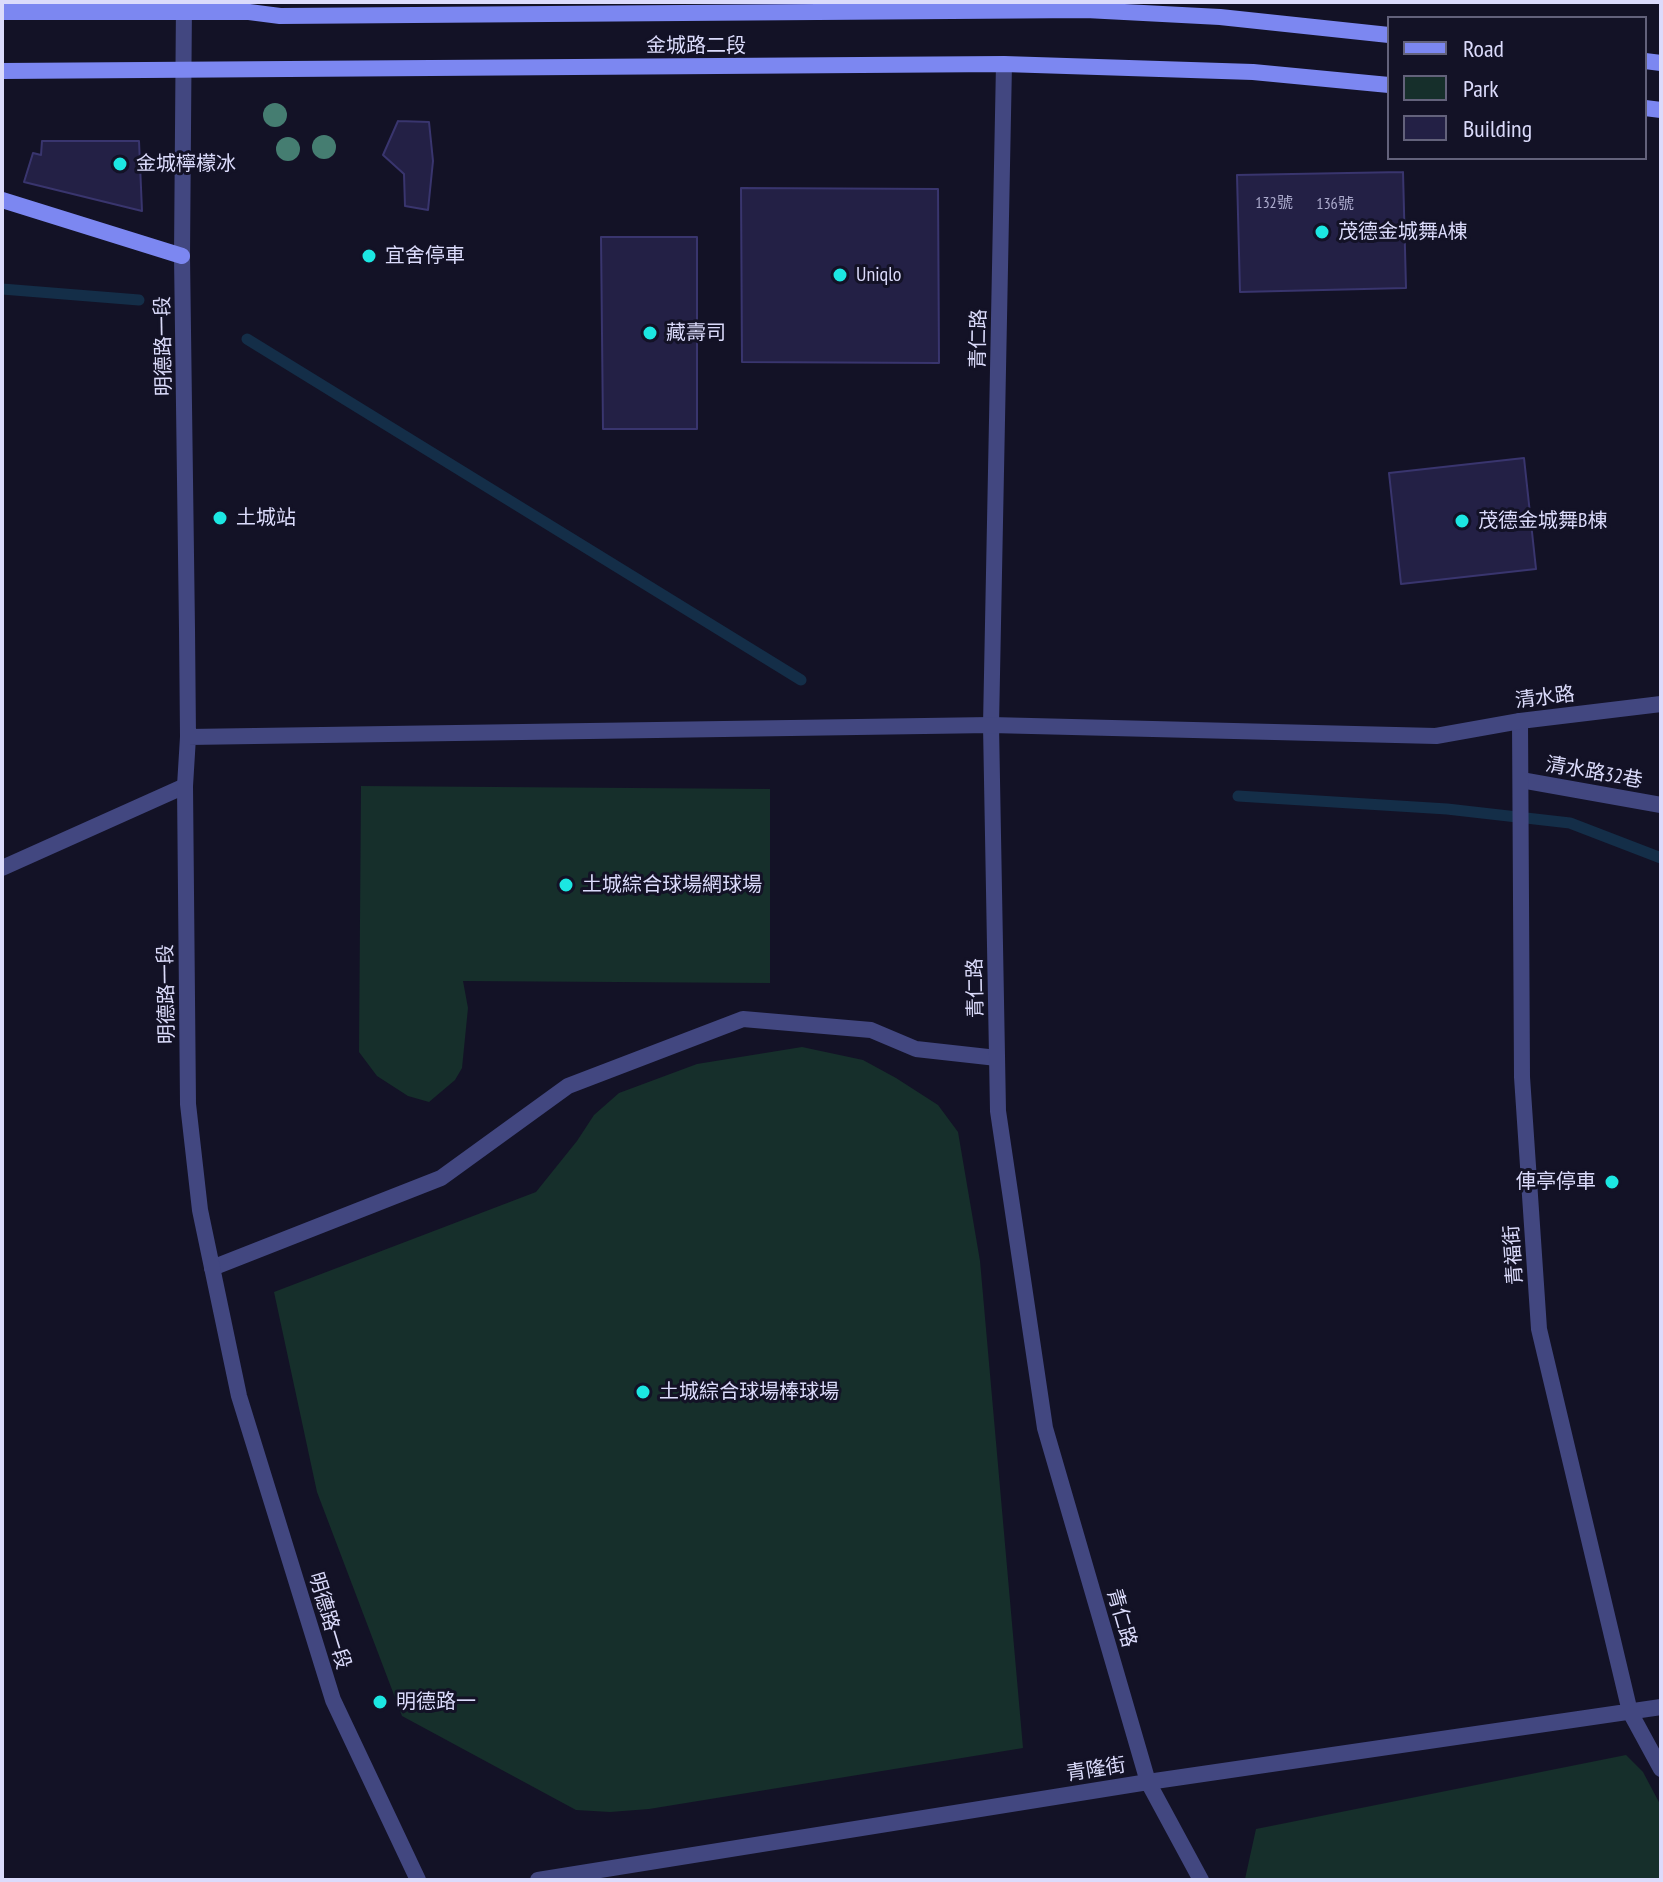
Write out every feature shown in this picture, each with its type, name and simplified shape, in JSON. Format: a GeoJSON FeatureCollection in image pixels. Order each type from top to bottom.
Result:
{"type":"FeatureCollection","features":[{"type":"Feature","properties":{"kind":"main road","name":"金城路二段"},"geometry":{"type":"LineString","coordinates":[[2,12],[184,6],[280,16],[1220,10],[1387,35]]}},
{"type":"Feature","properties":{"kind":"main road","name":"金城路二段"},"geometry":{"type":"LineString","coordinates":[[2,71],[1004,64],[1253,72],[1387,85]]}},
{"type":"Feature","properties":{"kind":"main road"},"geometry":{"type":"LineString","coordinates":[[2,200],[182,256]]}},
{"type":"Feature","properties":{"kind":"street","name":"明德路一段"},"geometry":{"type":"LineString","coordinates":[[184,6],[182,256],[188,737],[185,786],[188,1104],[200,1210],[239,1396],[333,1700],[418,1880]]}},
{"type":"Feature","properties":{"kind":"street","name":"青仁路"},"geometry":{"type":"LineString","coordinates":[[1004,64],[991,725],[998,1111],[1045,1428],[1148,1782],[1201,1880]]}},
{"type":"Feature","properties":{"kind":"street","name":"清水路"},"geometry":{"type":"LineString","coordinates":[[188,737],[991,725],[1436,736],[1520,721],[1661,704]]}},
{"type":"Feature","properties":{"kind":"street","name":"青福街"},"geometry":{"type":"LineString","coordinates":[[1520,721],[1522,1077],[1539,1329],[1630,1712],[1661,1769]]}},
{"type":"Feature","properties":{"kind":"street","name":"清水路32巷"},"geometry":{"type":"LineString","coordinates":[[1521,780],[1661,805]]}},
{"type":"Feature","properties":{"kind":"street"},"geometry":{"type":"LineString","coordinates":[[2,868],[185,786]]}},
{"type":"Feature","properties":{"kind":"street"},"geometry":{"type":"LineString","coordinates":[[212,1268],[441,1178],[568,1086],[743,1019],[871,1030],[916,1049],[997,1058]]}},
{"type":"Feature","properties":{"kind":"street","name":"青隆街"},"geometry":{"type":"LineString","coordinates":[[538,1880],[1148,1782],[1661,1707]]}},
{"type":"Feature","properties":{"kind":"green space","name":"土城綜合球場網球場"},"geometry":{"type":"Polygon","coordinates":[[[361,786],[770,789],[770,983],[463,981],[468,1008],[462,1068],[455,1080],[429,1102],[408,1096],[377,1076],[359,1052],[361,786]]]}},
{"type":"Feature","properties":{"kind":"green space","name":"土城綜合球場棒球場"},"geometry":{"type":"Polygon","coordinates":[[[802,1047],[863,1060],[938,1105],[958,1132],[980,1261],[1023,1748],[649,1809],[610,1812],[576,1810],[402,1716],[317,1492],[274,1292],[536,1192],[594,1115],[619,1093],[697,1064],[802,1047]]]}},
{"type":"Feature","properties":{"kind":"green space"},"geometry":{"type":"Polygon","coordinates":[[[1626,1755],[1643,1772],[1661,1806],[1661,1880],[1245,1879],[1256,1829],[1626,1755]]]}},
{"type":"Feature","properties":{"kind":"building"},"geometry":{"type":"Polygon","coordinates":[[[398,121],[429,122],[433,161],[428,210],[405,206],[404,174],[383,155],[398,121]]]}},
{"type":"Feature","properties":{"kind":"building"},"geometry":{"type":"Polygon","coordinates":[[[42,141],[139,141],[142,211],[24,182],[33,153],[41,155],[42,141]]]}},
{"type":"Feature","properties":{"kind":"building","name":"茂德金城舞A棟"},"geometry":{"type":"Polygon","coordinates":[[[1403,172],[1406,288],[1240,292],[1237,175],[1403,172]]]}},
{"type":"Feature","properties":{"kind":"building","name":"Uniqlo"},"geometry":{"type":"Polygon","coordinates":[[[741,188],[938,189],[939,363],[742,362],[741,188]]]}},
{"type":"Feature","properties":{"kind":"building","name":"藏壽司"},"geometry":{"type":"Polygon","coordinates":[[[601,237],[697,237],[697,429],[603,429],[601,237]]]}},
{"type":"Feature","properties":{"kind":"building","name":"茂德金城舞B棟"},"geometry":{"type":"Polygon","coordinates":[[[1524,458],[1536,569],[1401,584],[1389,473],[1524,458]]]}},
{"type":"Feature","properties":{"kind":"waterway"},"geometry":{"type":"LineString","coordinates":[[2,289],[139,300]]}},
{"type":"Feature","properties":{"kind":"waterway"},"geometry":{"type":"LineString","coordinates":[[247,339],[801,680]]}},
{"type":"Feature","properties":{"kind":"waterway"},"geometry":{"type":"LineString","coordinates":[[1238,796],[1447,809],[1570,823],[1661,858]]}},
{"type":"Feature","properties":{"kind":"place","name":"金城檸檬冰"},"geometry":{"type":"Point","coordinates":[120,164]}},
{"type":"Feature","properties":{"kind":"place","name":"茂德金城舞A棟"},"geometry":{"type":"Point","coordinates":[1322,232]}},
{"type":"Feature","properties":{"kind":"place","name":"宜舍停車"},"geometry":{"type":"Point","coordinates":[369,256]}},
{"type":"Feature","properties":{"kind":"place","name":"Uniqlo"},"geometry":{"type":"Point","coordinates":[840,275]}},
{"type":"Feature","properties":{"kind":"place","name":"藏壽司"},"geometry":{"type":"Point","coordinates":[650,333]}},
{"type":"Feature","properties":{"kind":"place","name":"土城站"},"geometry":{"type":"Point","coordinates":[220,518]}},
{"type":"Feature","properties":{"kind":"place","name":"茂德金城舞B棟"},"geometry":{"type":"Point","coordinates":[1462,521]}},
{"type":"Feature","properties":{"kind":"place","name":"土城綜合球場網球場"},"geometry":{"type":"Point","coordinates":[566,885]}},
{"type":"Feature","properties":{"kind":"place","name":"俥亭停車"},"geometry":{"type":"Point","coordinates":[1612,1182]}},
{"type":"Feature","properties":{"kind":"place","name":"土城綜合球場棒球場"},"geometry":{"type":"Point","coordinates":[643,1392]}},
{"type":"Feature","properties":{"kind":"place","name":"明德路一"},"geometry":{"type":"Point","coordinates":[380,1702]}}]}
